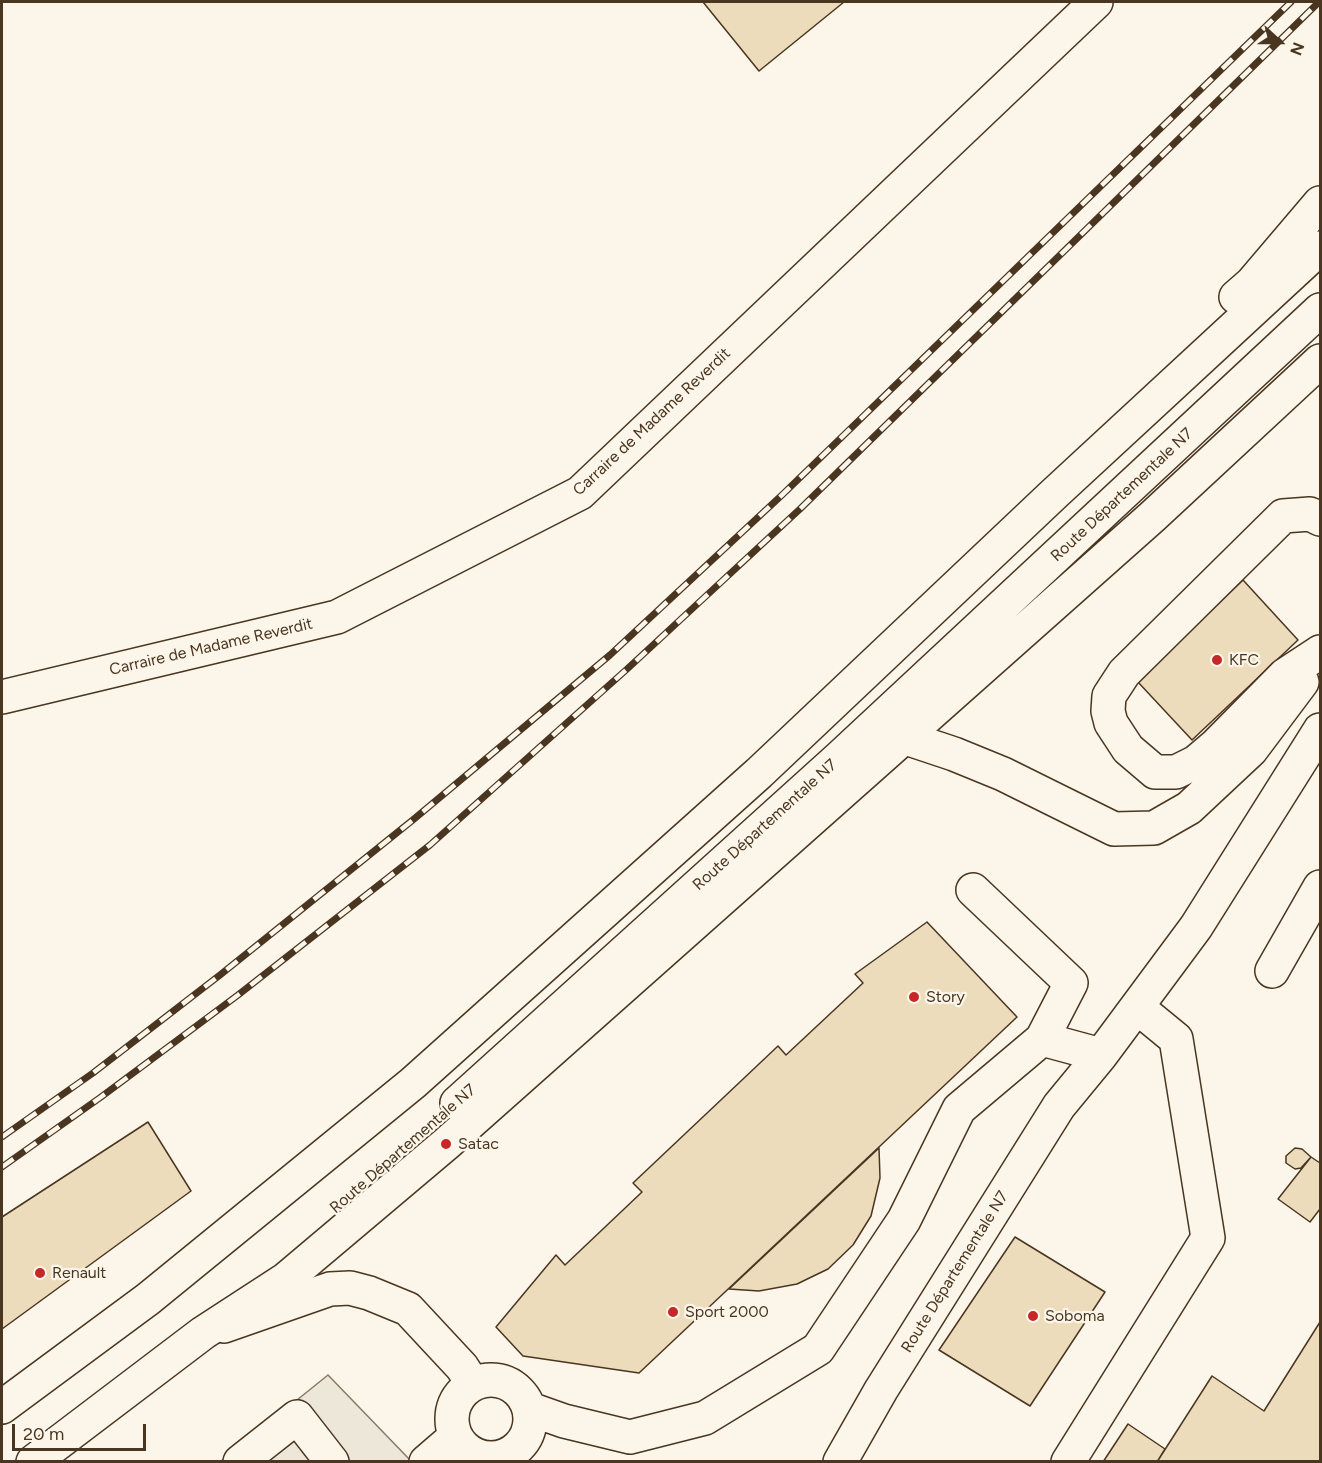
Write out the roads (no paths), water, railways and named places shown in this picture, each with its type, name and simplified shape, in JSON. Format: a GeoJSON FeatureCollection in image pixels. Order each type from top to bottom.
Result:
{"type":"FeatureCollection","features":[{"type":"Feature","properties":{"kind":"main road","name":"Carraire de Madame Reverdit"},"geometry":{"type":"LineString","coordinates":[[2,697],[337,617],[580,493],[1096,2]]}},
{"type":"Feature","properties":{"kind":"main road"},"geometry":{"type":"LineString","coordinates":[[1053,494],[1135,394],[1252,283],[1320,203]]}},
{"type":"Feature","properties":{"kind":"main road"},"geometry":{"type":"LineString","coordinates":[[2,1407],[148,1299],[413,1083],[759,773],[1053,494],[1320,248]]}},
{"type":"Feature","properties":{"kind":"main road","name":"Route Départementale N7"},"geometry":{"type":"LineString","coordinates":[[203,1333],[271,1261],[430,1127],[839,758],[1320,310]]}},
{"type":"Feature","properties":{"kind":"main road","name":"Route Départementale N7"},"geometry":{"type":"LineString","coordinates":[[33,1461],[203,1333],[286,1279],[446,1144],[1152,517],[1320,361]]}},
{"type":"Feature","properties":{"kind":"main road"},"geometry":{"type":"LineString","coordinates":[[1320,519],[1310,514],[1283,516],[1124,673],[1109,696],[1108,711],[1111,723],[1128,749],[1155,772],[1176,772],[1196,762],[1216,745],[1285,675],[1320,652]]}},
{"type":"Feature","properties":{"kind":"main road"},"geometry":{"type":"LineString","coordinates":[[903,737],[1003,774],[1114,829],[1154,828],[1189,808],[1251,750],[1320,658]]}},
{"type":"Feature","properties":{"kind":"main road","name":"Route Départementale N7"},"geometry":{"type":"LineString","coordinates":[[840,1461],[881,1390],[1059,1106],[1196,927],[1320,730]]}},
{"type":"Feature","properties":{"kind":"main road"},"geometry":{"type":"LineString","coordinates":[[1272,971],[1320,886]]}},
{"type":"Feature","properties":{"kind":"main road"},"geometry":{"type":"LineString","coordinates":[[530,1409],[564,1421],[630,1437],[705,1419],[818,1349],[904,1220],[959,1109],[1042,1039],[1071,983],[973,890]]}},
{"type":"Feature","properties":{"kind":"main road"},"geometry":{"type":"LineString","coordinates":[[1068,1461],[1208,1238],[1176,1039],[1137,1007]]}},
{"type":"Feature","properties":{"kind":"main road"},"geometry":{"type":"LineString","coordinates":[[1042,1039],[1101,1054]]}},
{"type":"Feature","properties":{"kind":"main road","name":"Route Départementale N7"},"geometry":{"type":"LineString","coordinates":[[203,1333],[330,1289],[350,1288],[408,1309],[462,1367],[473,1384]]}},
{"type":"Feature","properties":{"kind":"main road"},"geometry":{"type":"LineString","coordinates":[[487,1380],[501,1381],[514,1386],[530,1409],[531,1421],[514,1456],[486,1458],[474,1455],[455,1437],[452,1413],[456,1401],[463,1391],[473,1384],[487,1380]]}},
{"type":"Feature","properties":{"kind":"main road"},"geometry":{"type":"LineString","coordinates":[[240,1461],[297,1417],[332,1461]]}},
{"type":"Feature","properties":{"kind":"main road"},"geometry":{"type":"LineString","coordinates":[[426,1461],[455,1437]]}},
{"type":"Feature","properties":{"kind":"railway"},"geometry":{"type":"LineString","coordinates":[[2,1137],[93,1073],[220,975],[414,819],[610,655],[782,495],[1291,2]]}},
{"type":"Feature","properties":{"kind":"railway"},"geometry":{"type":"LineString","coordinates":[[2,1167],[238,995],[430,845],[626,670],[800,509],[1319,2]]}},
{"type":"Feature","properties":{"kind":"place","name":"KFC"},"geometry":{"type":"Point","coordinates":[1217,660]}},
{"type":"Feature","properties":{"kind":"place","name":"Story"},"geometry":{"type":"Point","coordinates":[914,997]}},
{"type":"Feature","properties":{"kind":"place","name":"Satac"},"geometry":{"type":"Point","coordinates":[446,1144]}},
{"type":"Feature","properties":{"kind":"place","name":"Renault"},"geometry":{"type":"Point","coordinates":[40,1273]}},
{"type":"Feature","properties":{"kind":"place","name":"Sport 2000"},"geometry":{"type":"Point","coordinates":[673,1312]}},
{"type":"Feature","properties":{"kind":"place","name":"Soboma"},"geometry":{"type":"Point","coordinates":[1033,1316]}}]}
